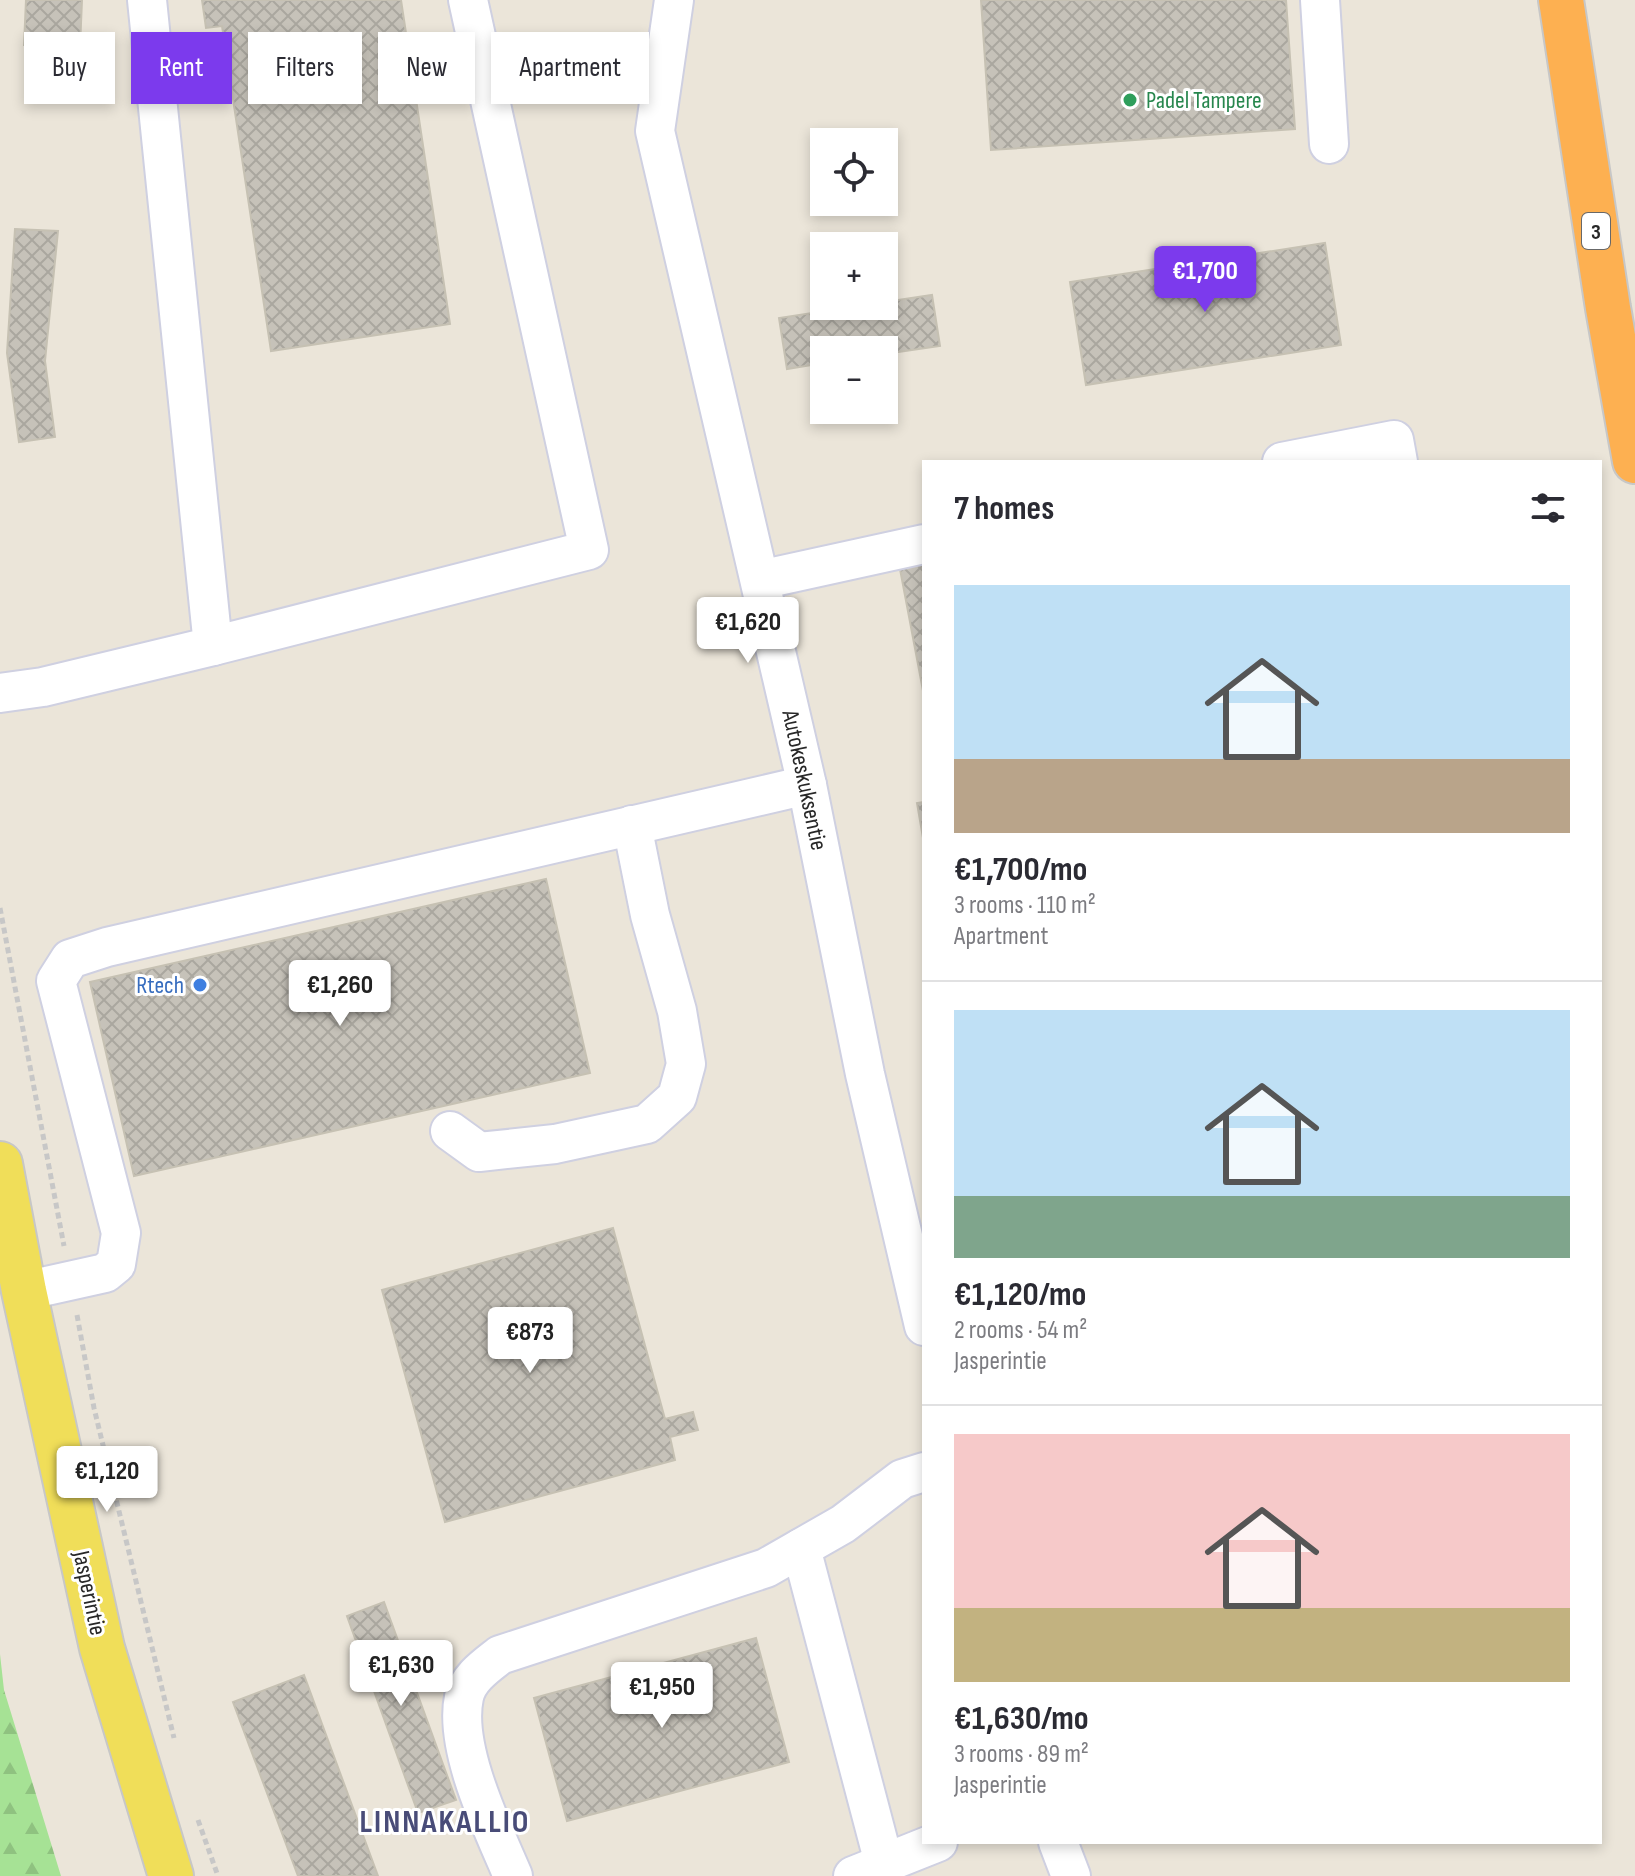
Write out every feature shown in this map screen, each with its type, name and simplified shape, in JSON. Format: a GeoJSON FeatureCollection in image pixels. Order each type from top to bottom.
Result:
{"type":"FeatureCollection","features":[{"type":"Feature","properties":{"kind":"highway","name":"3"},"geometry":{"type":"LineString","coordinates":[[1561,0],[1608,308],[1635,461]]}},
{"type":"Feature","properties":{"kind":"main road","name":"Jasperintie"},"geometry":{"type":"LineString","coordinates":[[0,1164],[24,1291],[102,1648],[171,1876]]}},
{"type":"Feature","properties":{"kind":"street"},"geometry":{"type":"LineString","coordinates":[[147,0],[213,646]]}},
{"type":"Feature","properties":{"kind":"street"},"geometry":{"type":"LineString","coordinates":[[0,693],[43,687],[213,646],[589,550],[468,0]]}},
{"type":"Feature","properties":{"kind":"street","name":"Autokeskuksentie"},"geometry":{"type":"LineString","coordinates":[[674,0],[655,131],[807,785],[865,1074],[922,1317]]}},
{"type":"Feature","properties":{"kind":"street"},"geometry":{"type":"LineString","coordinates":[[1320,0],[1329,144]]}},
{"type":"Feature","properties":{"kind":"street"},"geometry":{"type":"LineString","coordinates":[[1292,460],[1394,440],[1398,460]]}},
{"type":"Feature","properties":{"kind":"street"},"geometry":{"type":"LineString","coordinates":[[760,580],[922,544]]}},
{"type":"Feature","properties":{"kind":"street"},"geometry":{"type":"LineString","coordinates":[[24,1291],[105,1273],[116,1264],[121,1233],[56,981],[70,959],[107,947],[807,785]]}},
{"type":"Feature","properties":{"kind":"street"},"geometry":{"type":"LineString","coordinates":[[450,1131],[479,1152],[555,1144],[647,1124],[677,1097],[686,1064],[677,1011],[650,915],[632,825]]}},
{"type":"Feature","properties":{"kind":"street"},"geometry":{"type":"LineString","coordinates":[[513,1876],[479,1795],[463,1734],[464,1695],[476,1675],[500,1655],[766,1568],[843,1524],[902,1479],[922,1473]]}},
{"type":"Feature","properties":{"kind":"street"},"geometry":{"type":"LineString","coordinates":[[801,1548],[868,1870],[931,1855]]}},
{"type":"Feature","properties":{"kind":"street"},"geometry":{"type":"LineString","coordinates":[[1059,1844],[1071,1876]]}},
{"type":"Feature","properties":{"kind":"path"},"geometry":{"type":"LineString","coordinates":[[0,908],[94,1408],[174,1741]]}},
{"type":"Feature","properties":{"kind":"path"},"geometry":{"type":"LineString","coordinates":[[197,1816],[218,1876]]}},
{"type":"Feature","properties":{"kind":"green space"},"geometry":{"type":"Polygon","coordinates":[[[0,1654],[4,1690],[61,1876],[0,1876],[0,1654]]]}},
{"type":"Feature","properties":{"kind":"building"},"geometry":{"type":"Polygon","coordinates":[[[26,0],[82,0],[81,32],[25,32],[26,0]]]}},
{"type":"Feature","properties":{"kind":"building"},"geometry":{"type":"Polygon","coordinates":[[[202,0],[401,0],[406,32],[378,32],[378,104],[417,104],[450,324],[271,351],[232,92],[232,32],[223,32],[222,26],[206,28],[202,0]]]}},
{"type":"Feature","properties":{"kind":"building"},"geometry":{"type":"Polygon","coordinates":[[[981,0],[1286,0],[1295,129],[991,150],[981,0]]]}},
{"type":"Feature","properties":{"kind":"building"},"geometry":{"type":"Polygon","coordinates":[[[15,229],[58,231],[45,361],[55,437],[19,442],[7,353],[15,229]]]}},
{"type":"Feature","properties":{"kind":"building"},"geometry":{"type":"Polygon","coordinates":[[[1325,243],[1341,345],[1086,385],[1070,282],[1325,243]]]}},
{"type":"Feature","properties":{"kind":"building"},"geometry":{"type":"Polygon","coordinates":[[[932,295],[940,346],[898,352],[898,336],[810,336],[810,365],[787,369],[779,318],[810,313],[810,320],[898,320],[898,300],[932,295]]]}},
{"type":"Feature","properties":{"kind":"building"},"geometry":{"type":"Polygon","coordinates":[[[922,564],[922,685],[900,569],[922,564]]]}},
{"type":"Feature","properties":{"kind":"building"},"geometry":{"type":"Polygon","coordinates":[[[922,802],[922,832],[917,803],[922,802]]]}},
{"type":"Feature","properties":{"kind":"building"},"geometry":{"type":"Polygon","coordinates":[[[546,879],[590,1073],[134,1176],[90,982],[546,879]]]}},
{"type":"Feature","properties":{"kind":"building"},"geometry":{"type":"Polygon","coordinates":[[[613,1228],[665,1419],[693,1412],[698,1430],[670,1437],[675,1460],[445,1522],[382,1290],[613,1228]]]}},
{"type":"Feature","properties":{"kind":"building"},"geometry":{"type":"Polygon","coordinates":[[[384,1602],[456,1800],[418,1813],[347,1616],[384,1602]]]}},
{"type":"Feature","properties":{"kind":"building"},"geometry":{"type":"Polygon","coordinates":[[[756,1638],[789,1762],[567,1821],[534,1698],[756,1638]]]}},
{"type":"Feature","properties":{"kind":"building"},"geometry":{"type":"Polygon","coordinates":[[[304,1675],[378,1876],[298,1876],[233,1702],[304,1675]]]}},
{"type":"Feature","properties":{"kind":"place","name":"Padel Tampere"},"geometry":{"type":"Point","coordinates":[1130,100]}},
{"type":"Feature","properties":{"kind":"place","name":"Rtech"},"geometry":{"type":"Point","coordinates":[200,985]}},
{"type":"Feature","properties":{"kind":"district","name":"LINNAKALLIO"},"geometry":{"type":"Point","coordinates":[445,1821]}}]}
